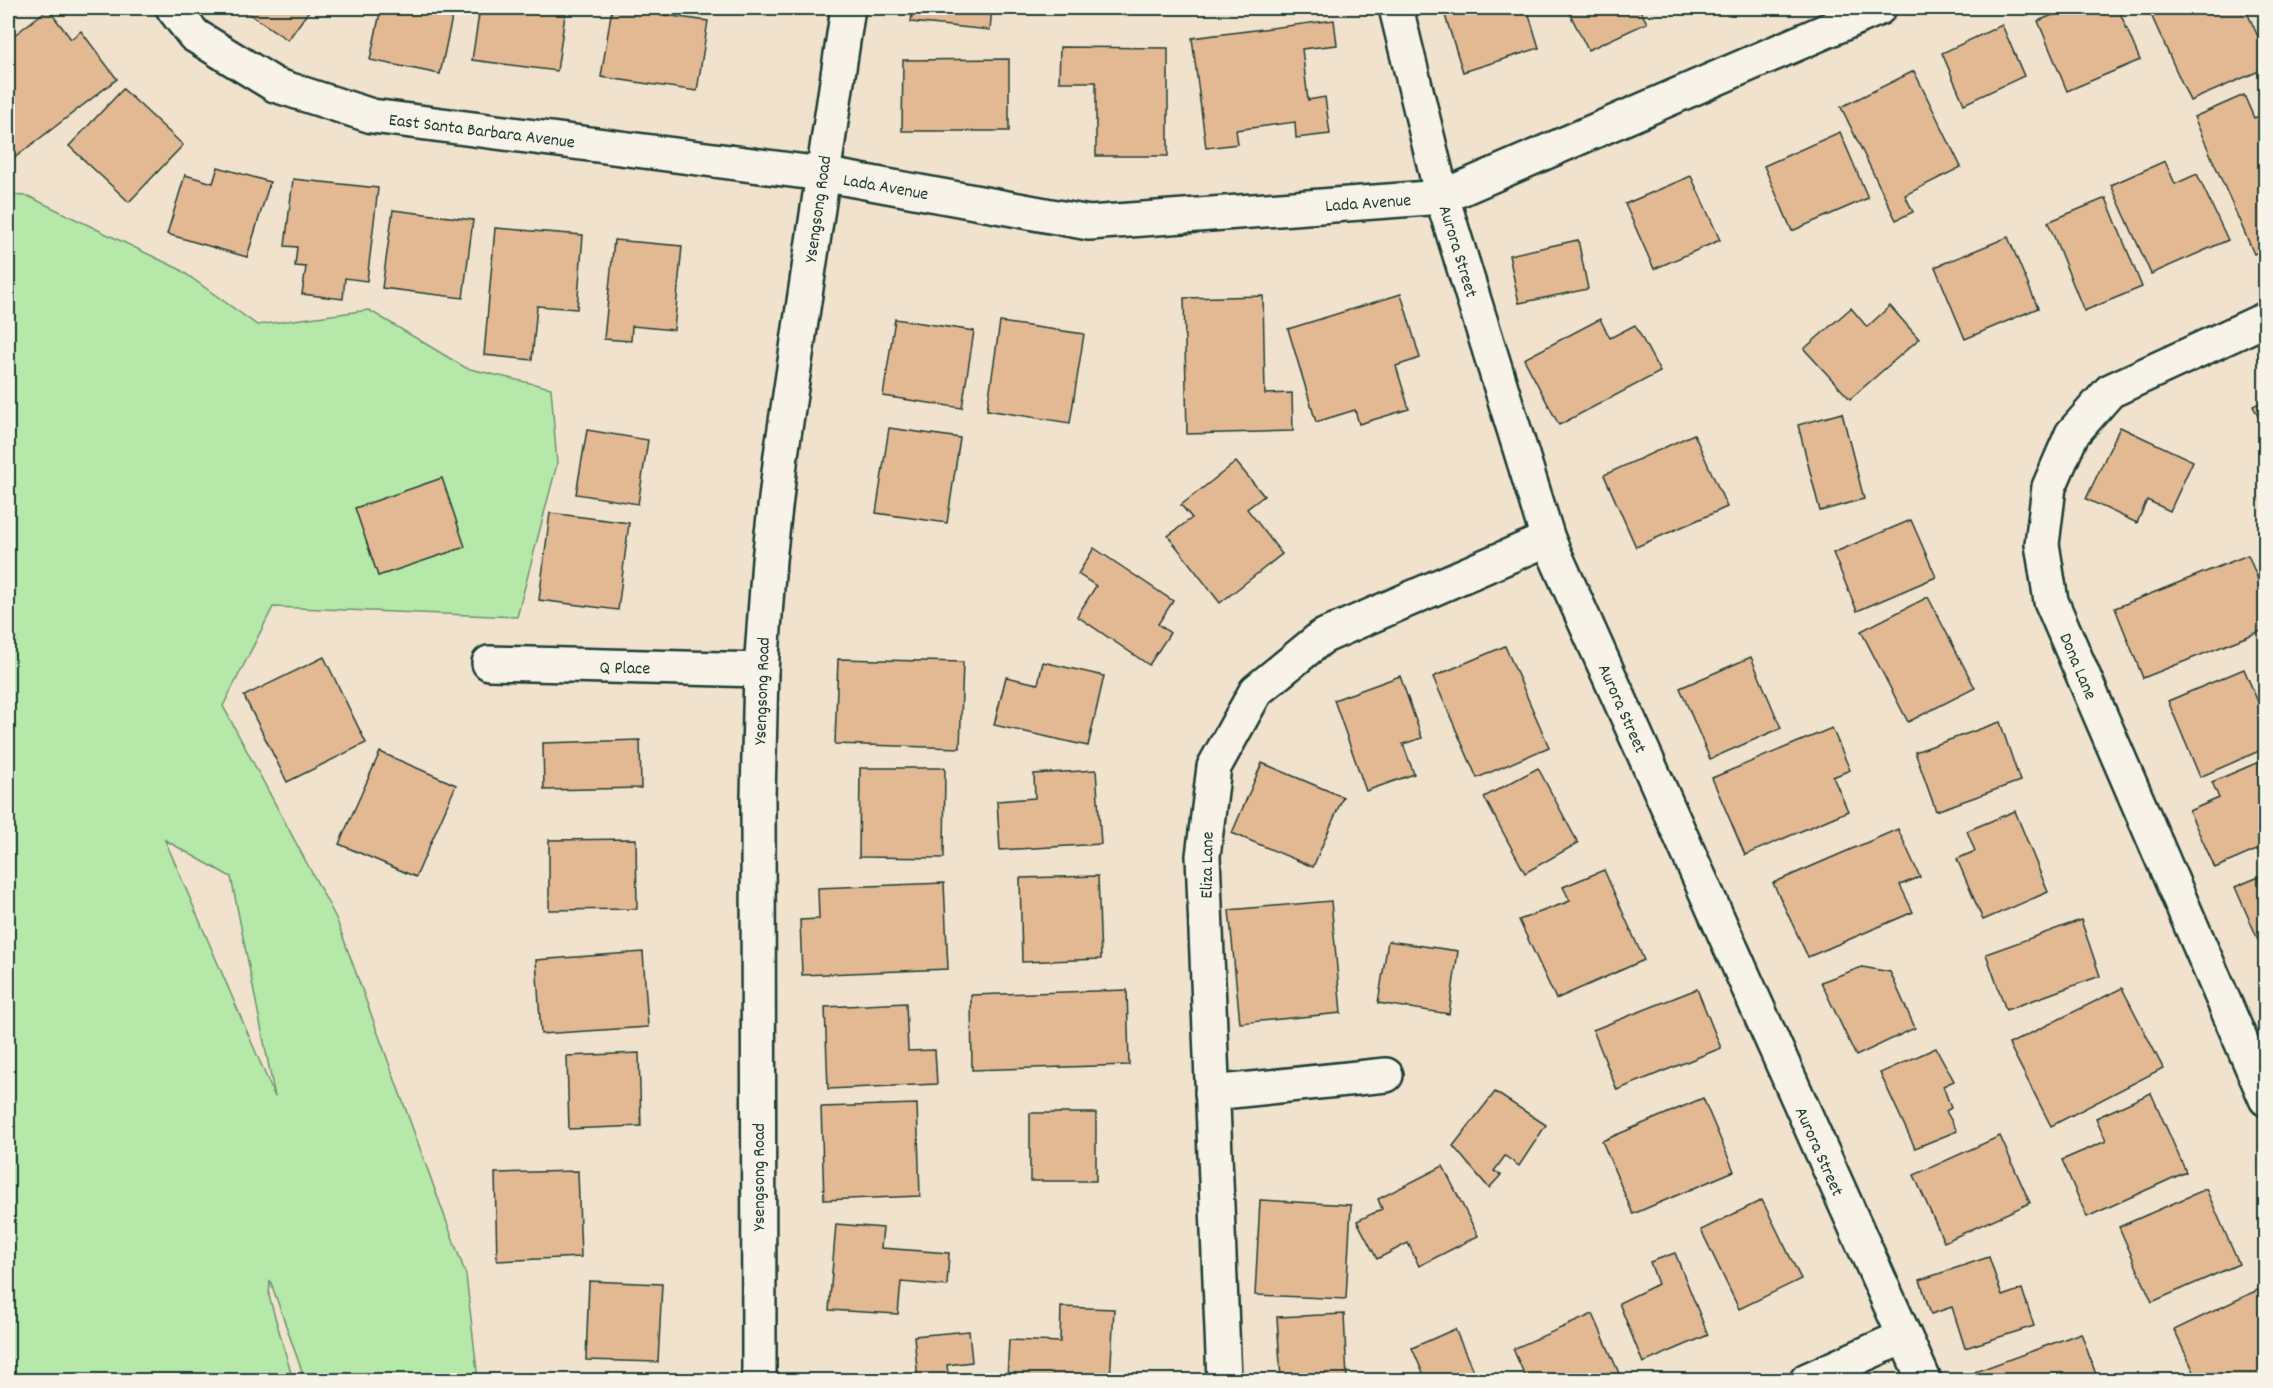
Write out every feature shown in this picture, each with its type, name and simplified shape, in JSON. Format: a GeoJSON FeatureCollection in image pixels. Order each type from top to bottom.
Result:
{"type":"FeatureCollection","features":[{"type":"Feature","properties":{"kind":"street","name":"East Santa Barbara Avenue"},"geometry":{"type":"LineString","coordinates":[[173,8],[194,35],[275,85],[372,116],[822,174]]}},
{"type":"Feature","properties":{"kind":"street","name":"Ysengsong Road"},"geometry":{"type":"LineString","coordinates":[[759,1380],[758,798],[761,670],[769,560],[781,455],[848,8]]}},
{"type":"Feature","properties":{"kind":"street","name":"Aurora Street"},"geometry":{"type":"LineString","coordinates":[[1396,8],[1442,197],[1548,539],[1924,1380]]}},
{"type":"Feature","properties":{"kind":"street","name":"Lada Avenue"},"geometry":{"type":"LineString","coordinates":[[822,174],[1089,223],[1442,197],[1879,8]]}},
{"type":"Feature","properties":{"kind":"street","name":"Dona Lane"},"geometry":{"type":"LineString","coordinates":[[2265,319],[2110,391],[2072,434],[2049,487],[2042,544],[2051,601],[2265,1100]]}},
{"type":"Feature","properties":{"kind":"street","name":"Eliza Lane"},"geometry":{"type":"LineString","coordinates":[[1224,1380],[1203,856],[1214,767],[1256,691],[1322,637],[1548,539]]}},
{"type":"Feature","properties":{"kind":"street","name":"Q Place"},"geometry":{"type":"LineString","coordinates":[[489,663],[761,670]]}},
{"type":"Feature","properties":{"kind":"street"},"geometry":{"type":"LineString","coordinates":[[1212,1093],[1386,1075]]}},
{"type":"Feature","properties":{"kind":"street"},"geometry":{"type":"LineString","coordinates":[[1807,1380],[1903,1337]]}},
{"type":"Feature","properties":{"kind":"green space"},"geometry":{"type":"Polygon","coordinates":[[[8,195],[28,196],[179,269],[257,325],[369,310],[466,368],[551,388],[557,464],[517,617],[273,607],[223,706],[336,918],[466,1275],[478,1380],[305,1380],[270,1280],[269,1296],[293,1380],[8,1380],[8,195]],[[165,840],[275,1097],[231,877],[165,840]]]}},
{"type":"Feature","properties":{"kind":"building"},"geometry":{"type":"Polygon","coordinates":[[[240,8],[311,8],[288,40],[240,8]]]}},
{"type":"Feature","properties":{"kind":"building"},"geometry":{"type":"Polygon","coordinates":[[[381,8],[454,8],[440,74],[370,60],[381,8]]]}},
{"type":"Feature","properties":{"kind":"building"},"geometry":{"type":"Polygon","coordinates":[[[480,8],[566,8],[557,71],[472,60],[480,8]]]}},
{"type":"Feature","properties":{"kind":"building"},"geometry":{"type":"Polygon","coordinates":[[[612,8],[708,21],[697,91],[601,77],[612,8]]]}},
{"type":"Feature","properties":{"kind":"building"},"geometry":{"type":"Polygon","coordinates":[[[913,8],[992,8],[990,30],[911,22],[913,8]]]}},
{"type":"Feature","properties":{"kind":"building"},"geometry":{"type":"Polygon","coordinates":[[[1527,8],[1539,48],[1463,72],[1443,9],[1527,8]]]}},
{"type":"Feature","properties":{"kind":"building"},"geometry":{"type":"Polygon","coordinates":[[[1567,8],[1639,8],[1647,23],[1588,50],[1567,8]]]}},
{"type":"Feature","properties":{"kind":"building"},"geometry":{"type":"Polygon","coordinates":[[[2070,8],[2118,8],[2140,60],[2067,91],[2038,21],[2070,8]]]}},
{"type":"Feature","properties":{"kind":"building"},"geometry":{"type":"Polygon","coordinates":[[[2148,8],[2245,8],[2266,54],[2266,68],[2190,101],[2148,8]]]}},
{"type":"Feature","properties":{"kind":"building"},"geometry":{"type":"Polygon","coordinates":[[[48,9],[71,39],[81,31],[117,79],[9,162],[8,40],[48,9]]]}},
{"type":"Feature","properties":{"kind":"building"},"geometry":{"type":"Polygon","coordinates":[[[1334,20],[1337,45],[1302,49],[1308,100],[1325,97],[1330,134],[1296,138],[1295,122],[1236,130],[1238,144],[1206,148],[1192,38],[1334,20]]]}},
{"type":"Feature","properties":{"kind":"building"},"geometry":{"type":"Polygon","coordinates":[[[2002,25],[2024,76],[1964,104],[1942,53],[2002,25]]]}},
{"type":"Feature","properties":{"kind":"building"},"geometry":{"type":"Polygon","coordinates":[[[1060,47],[1168,48],[1168,156],[1096,156],[1096,82],[1059,82],[1060,47]]]}},
{"type":"Feature","properties":{"kind":"building"},"geometry":{"type":"Polygon","coordinates":[[[1009,59],[1009,131],[902,131],[903,60],[1009,59]]]}},
{"type":"Feature","properties":{"kind":"building"},"geometry":{"type":"Polygon","coordinates":[[[1914,71],[1961,167],[1905,195],[1913,212],[1896,220],[1841,107],[1914,71]]]}},
{"type":"Feature","properties":{"kind":"building"},"geometry":{"type":"Polygon","coordinates":[[[123,89],[183,145],[129,202],[69,146],[123,89]]]}},
{"type":"Feature","properties":{"kind":"building"},"geometry":{"type":"Polygon","coordinates":[[[2244,95],[2254,118],[2266,113],[2266,249],[2254,254],[2194,117],[2244,95]]]}},
{"type":"Feature","properties":{"kind":"building"},"geometry":{"type":"Polygon","coordinates":[[[1840,132],[1868,198],[1792,231],[1764,166],[1840,132]]]}},
{"type":"Feature","properties":{"kind":"building"},"geometry":{"type":"Polygon","coordinates":[[[2165,161],[2175,184],[2197,174],[2228,240],[2151,274],[2111,185],[2165,161]]]}},
{"type":"Feature","properties":{"kind":"building"},"geometry":{"type":"Polygon","coordinates":[[[218,167],[270,182],[247,257],[167,234],[185,175],[213,183],[218,167]]]}},
{"type":"Feature","properties":{"kind":"building"},"geometry":{"type":"Polygon","coordinates":[[[1691,176],[1720,240],[1654,269],[1625,204],[1691,176]]]}},
{"type":"Feature","properties":{"kind":"building"},"geometry":{"type":"Polygon","coordinates":[[[293,179],[378,188],[367,281],[345,278],[343,299],[302,294],[306,267],[295,266],[297,247],[285,246],[293,179]]]}},
{"type":"Feature","properties":{"kind":"building"},"geometry":{"type":"Polygon","coordinates":[[[2106,198],[2142,287],[2084,311],[2048,222],[2106,198]]]}},
{"type":"Feature","properties":{"kind":"building"},"geometry":{"type":"Polygon","coordinates":[[[393,210],[473,220],[463,298],[382,288],[393,210]]]}},
{"type":"Feature","properties":{"kind":"building"},"geometry":{"type":"Polygon","coordinates":[[[495,228],[583,235],[577,309],[537,306],[532,360],[484,355],[495,228]]]}},
{"type":"Feature","properties":{"kind":"building"},"geometry":{"type":"Polygon","coordinates":[[[2008,237],[2038,308],[1965,339],[1935,267],[2008,237]]]}},
{"type":"Feature","properties":{"kind":"building"},"geometry":{"type":"Polygon","coordinates":[[[614,240],[682,246],[674,330],[632,326],[631,341],[604,339],[614,240]]]}},
{"type":"Feature","properties":{"kind":"building"},"geometry":{"type":"Polygon","coordinates":[[[1578,240],[1588,289],[1519,303],[1509,255],[1578,240]]]}},
{"type":"Feature","properties":{"kind":"building"},"geometry":{"type":"Polygon","coordinates":[[[1401,294],[1420,358],[1396,366],[1409,409],[1359,424],[1355,410],[1316,422],[1288,329],[1401,294]]]}},
{"type":"Feature","properties":{"kind":"building"},"geometry":{"type":"Polygon","coordinates":[[[1263,296],[1265,394],[1292,393],[1293,431],[1187,434],[1184,298],[1263,296]]]}},
{"type":"Feature","properties":{"kind":"building"},"geometry":{"type":"Polygon","coordinates":[[[1890,306],[1919,339],[1850,399],[1804,349],[1851,308],[1867,327],[1890,306]]]}},
{"type":"Feature","properties":{"kind":"building"},"geometry":{"type":"Polygon","coordinates":[[[895,319],[974,331],[962,408],[883,396],[895,319]]]}},
{"type":"Feature","properties":{"kind":"building"},"geometry":{"type":"Polygon","coordinates":[[[1600,319],[1610,338],[1635,325],[1660,372],[1559,425],[1524,359],[1600,319]]]}},
{"type":"Feature","properties":{"kind":"building"},"geometry":{"type":"Polygon","coordinates":[[[1000,322],[1084,334],[1070,423],[987,410],[1000,322]]]}},
{"type":"Feature","properties":{"kind":"building"},"geometry":{"type":"Polygon","coordinates":[[[2266,400],[2266,432],[2253,406],[2266,400]]]}},
{"type":"Feature","properties":{"kind":"building"},"geometry":{"type":"Polygon","coordinates":[[[1842,413],[1864,499],[1820,511],[1798,425],[1842,413]]]}},
{"type":"Feature","properties":{"kind":"building"},"geometry":{"type":"Polygon","coordinates":[[[2120,427],[2193,461],[2170,511],[2147,500],[2137,523],[2086,499],[2120,427]]]}},
{"type":"Feature","properties":{"kind":"building"},"geometry":{"type":"Polygon","coordinates":[[[889,428],[960,438],[947,523],[876,513],[889,428]]]}},
{"type":"Feature","properties":{"kind":"building"},"geometry":{"type":"Polygon","coordinates":[[[587,430],[648,440],[638,504],[576,494],[587,430]]]}},
{"type":"Feature","properties":{"kind":"building"},"geometry":{"type":"Polygon","coordinates":[[[1694,434],[1727,507],[1636,547],[1604,475],[1694,434]]]}},
{"type":"Feature","properties":{"kind":"building"},"geometry":{"type":"Polygon","coordinates":[[[1236,462],[1264,496],[1247,509],[1282,554],[1220,603],[1168,536],[1192,518],[1181,505],[1236,462]]]}},
{"type":"Feature","properties":{"kind":"building"},"geometry":{"type":"Polygon","coordinates":[[[442,478],[465,547],[378,576],[355,508],[442,478]]]}},
{"type":"Feature","properties":{"kind":"building"},"geometry":{"type":"Polygon","coordinates":[[[550,513],[629,523],[618,610],[539,600],[550,513]]]}},
{"type":"Feature","properties":{"kind":"building"},"geometry":{"type":"Polygon","coordinates":[[[1911,520],[1936,577],[1857,611],[1833,553],[1911,520]]]}},
{"type":"Feature","properties":{"kind":"building"},"geometry":{"type":"Polygon","coordinates":[[[1094,548],[1173,601],[1158,624],[1170,633],[1149,665],[1077,616],[1096,586],[1078,574],[1094,548]]]}},
{"type":"Feature","properties":{"kind":"building"},"geometry":{"type":"Polygon","coordinates":[[[2248,555],[2266,599],[2266,629],[2143,678],[2115,608],[2248,555]]]}},
{"type":"Feature","properties":{"kind":"building"},"geometry":{"type":"Polygon","coordinates":[[[1928,597],[1975,688],[1908,722],[1861,631],[1928,597]]]}},
{"type":"Feature","properties":{"kind":"building"},"geometry":{"type":"Polygon","coordinates":[[[1505,646],[1549,747],[1477,778],[1433,677],[1505,646]]]}},
{"type":"Feature","properties":{"kind":"building"},"geometry":{"type":"Polygon","coordinates":[[[324,657],[366,743],[287,782],[244,696],[324,657]]]}},
{"type":"Feature","properties":{"kind":"building"},"geometry":{"type":"Polygon","coordinates":[[[1751,657],[1781,728],[1710,759],[1680,688],[1751,657]]]}},
{"type":"Feature","properties":{"kind":"building"},"geometry":{"type":"Polygon","coordinates":[[[838,659],[963,662],[960,748],[835,744],[838,659]]]}},
{"type":"Feature","properties":{"kind":"building"},"geometry":{"type":"Polygon","coordinates":[[[1043,662],[1104,676],[1088,746],[994,725],[1006,677],[1038,684],[1043,662]]]}},
{"type":"Feature","properties":{"kind":"building"},"geometry":{"type":"Polygon","coordinates":[[[2244,669],[2266,721],[2266,748],[2200,777],[2168,701],[2244,669]]]}},
{"type":"Feature","properties":{"kind":"building"},"geometry":{"type":"Polygon","coordinates":[[[1400,676],[1422,738],[1403,744],[1414,774],[1366,791],[1334,700],[1400,676]]]}},
{"type":"Feature","properties":{"kind":"building"},"geometry":{"type":"Polygon","coordinates":[[[2000,722],[2020,781],[1936,811],[1915,752],[2000,722]]]}},
{"type":"Feature","properties":{"kind":"building"},"geometry":{"type":"Polygon","coordinates":[[[1832,728],[1850,770],[1833,777],[1848,811],[1745,855],[1712,778],[1832,728]]]}},
{"type":"Feature","properties":{"kind":"building"},"geometry":{"type":"Polygon","coordinates":[[[640,740],[641,788],[544,790],[543,743],[640,740]]]}},
{"type":"Feature","properties":{"kind":"building"},"geometry":{"type":"Polygon","coordinates":[[[380,752],[456,785],[416,877],[339,844],[380,752]]]}},
{"type":"Feature","properties":{"kind":"building"},"geometry":{"type":"Polygon","coordinates":[[[2266,759],[2266,846],[2215,868],[2189,811],[2219,798],[2212,782],[2266,759]]]}},
{"type":"Feature","properties":{"kind":"building"},"geometry":{"type":"Polygon","coordinates":[[[1262,763],[1343,797],[1313,867],[1232,833],[1262,763]]]}},
{"type":"Feature","properties":{"kind":"building"},"geometry":{"type":"Polygon","coordinates":[[[860,768],[945,768],[944,858],[859,857],[860,768]]]}},
{"type":"Feature","properties":{"kind":"building"},"geometry":{"type":"Polygon","coordinates":[[[1538,768],[1578,843],[1525,873],[1484,797],[1538,768]]]}},
{"type":"Feature","properties":{"kind":"building"},"geometry":{"type":"Polygon","coordinates":[[[1096,770],[1101,844],[1000,850],[997,801],[1035,798],[1034,774],[1096,770]]]}},
{"type":"Feature","properties":{"kind":"building"},"geometry":{"type":"Polygon","coordinates":[[[2015,811],[2048,892],[1983,920],[1957,859],[1975,851],[1967,831],[2015,811]]]}},
{"type":"Feature","properties":{"kind":"building"},"geometry":{"type":"Polygon","coordinates":[[[1898,829],[1920,877],[1900,885],[1913,912],[1808,957],[1773,883],[1898,829]]]}},
{"type":"Feature","properties":{"kind":"building"},"geometry":{"type":"Polygon","coordinates":[[[636,839],[637,909],[549,910],[549,840],[636,839]]]}},
{"type":"Feature","properties":{"kind":"building"},"geometry":{"type":"Polygon","coordinates":[[[1604,870],[1644,960],[1556,999],[1519,920],[1570,901],[1563,887],[1604,870]]]}},
{"type":"Feature","properties":{"kind":"building"},"geometry":{"type":"Polygon","coordinates":[[[2266,874],[2266,958],[2235,887],[2266,874]]]}},
{"type":"Feature","properties":{"kind":"building"},"geometry":{"type":"Polygon","coordinates":[[[1098,876],[1101,959],[1022,962],[1020,878],[1098,876]]]}},
{"type":"Feature","properties":{"kind":"building"},"geometry":{"type":"Polygon","coordinates":[[[944,883],[948,969],[802,975],[800,920],[819,919],[818,888],[944,883]]]}},
{"type":"Feature","properties":{"kind":"building"},"geometry":{"type":"Polygon","coordinates":[[[1331,901],[1341,1013],[1240,1023],[1229,910],[1331,901]]]}},
{"type":"Feature","properties":{"kind":"building"},"geometry":{"type":"Polygon","coordinates":[[[2081,920],[2100,976],[2006,1010],[1986,954],[2081,920]]]}},
{"type":"Feature","properties":{"kind":"building"},"geometry":{"type":"Polygon","coordinates":[[[1388,941],[1458,951],[1449,1014],[1378,1003],[1388,941]]]}},
{"type":"Feature","properties":{"kind":"building"},"geometry":{"type":"Polygon","coordinates":[[[643,952],[648,1027],[541,1034],[536,960],[643,952]]]}},
{"type":"Feature","properties":{"kind":"building"},"geometry":{"type":"Polygon","coordinates":[[[1862,967],[1890,972],[1915,1028],[1856,1056],[1821,982],[1862,967]]]}},
{"type":"Feature","properties":{"kind":"building"},"geometry":{"type":"Polygon","coordinates":[[[2122,988],[2163,1068],[2051,1126],[2009,1044],[2122,988]]]}},
{"type":"Feature","properties":{"kind":"building"},"geometry":{"type":"Polygon","coordinates":[[[1697,989],[1721,1048],[1617,1090],[1593,1030],[1697,989]]]}},
{"type":"Feature","properties":{"kind":"building"},"geometry":{"type":"Polygon","coordinates":[[[1127,990],[1129,1065],[972,1070],[971,995],[1127,990]]]}},
{"type":"Feature","properties":{"kind":"building"},"geometry":{"type":"Polygon","coordinates":[[[906,1003],[908,1051],[935,1050],[937,1084],[828,1089],[825,1007],[906,1003]]]}},
{"type":"Feature","properties":{"kind":"building"},"geometry":{"type":"Polygon","coordinates":[[[1936,1048],[1954,1081],[1943,1086],[1951,1108],[1946,1111],[1957,1131],[1915,1148],[1880,1073],[1936,1048]]]}},
{"type":"Feature","properties":{"kind":"building"},"geometry":{"type":"Polygon","coordinates":[[[639,1053],[641,1126],[569,1129],[567,1056],[639,1053]]]}},
{"type":"Feature","properties":{"kind":"building"},"geometry":{"type":"Polygon","coordinates":[[[1495,1092],[1546,1125],[1519,1166],[1505,1156],[1494,1171],[1501,1175],[1489,1188],[1453,1146],[1495,1092]]]}},
{"type":"Feature","properties":{"kind":"building"},"geometry":{"type":"Polygon","coordinates":[[[2151,1093],[2186,1172],[2087,1217],[2062,1160],[2106,1141],[2096,1118],[2151,1093]]]}},
{"type":"Feature","properties":{"kind":"building"},"geometry":{"type":"Polygon","coordinates":[[[1703,1098],[1734,1171],[1633,1214],[1602,1141],[1703,1098]]]}},
{"type":"Feature","properties":{"kind":"building"},"geometry":{"type":"Polygon","coordinates":[[[917,1104],[920,1196],[824,1200],[821,1107],[917,1104]]]}},
{"type":"Feature","properties":{"kind":"building"},"geometry":{"type":"Polygon","coordinates":[[[1030,1113],[1096,1113],[1096,1181],[1030,1181],[1030,1113]]]}},
{"type":"Feature","properties":{"kind":"building"},"geometry":{"type":"Polygon","coordinates":[[[2000,1136],[2030,1203],[1944,1242],[1914,1175],[2000,1136]]]}},
{"type":"Feature","properties":{"kind":"building"},"geometry":{"type":"Polygon","coordinates":[[[1443,1166],[1478,1236],[1419,1266],[1408,1243],[1377,1259],[1357,1221],[1382,1209],[1378,1199],[1443,1166]]]}},
{"type":"Feature","properties":{"kind":"building"},"geometry":{"type":"Polygon","coordinates":[[[578,1171],[581,1257],[497,1261],[495,1173],[578,1171]]]}},
{"type":"Feature","properties":{"kind":"building"},"geometry":{"type":"Polygon","coordinates":[[[2206,1189],[2239,1264],[2152,1302],[2119,1227],[2206,1189]]]}},
{"type":"Feature","properties":{"kind":"building"},"geometry":{"type":"Polygon","coordinates":[[[1260,1200],[1351,1205],[1346,1299],[1255,1295],[1260,1200]]]}},
{"type":"Feature","properties":{"kind":"building"},"geometry":{"type":"Polygon","coordinates":[[[1762,1200],[1801,1279],[1739,1309],[1701,1230],[1762,1200]]]}},
{"type":"Feature","properties":{"kind":"building"},"geometry":{"type":"Polygon","coordinates":[[[836,1224],[883,1228],[881,1248],[949,1253],[947,1286],[901,1282],[898,1314],[829,1310],[836,1224]]]}},
{"type":"Feature","properties":{"kind":"building"},"geometry":{"type":"Polygon","coordinates":[[[1675,1253],[1708,1335],[1643,1363],[1619,1303],[1658,1284],[1650,1262],[1675,1253]]]}},
{"type":"Feature","properties":{"kind":"building"},"geometry":{"type":"Polygon","coordinates":[[[1989,1257],[2002,1296],[2022,1289],[2034,1326],[1965,1348],[1952,1307],[1931,1314],[1920,1280],[1989,1257]]]}},
{"type":"Feature","properties":{"kind":"building"},"geometry":{"type":"Polygon","coordinates":[[[589,1281],[662,1284],[658,1362],[586,1360],[589,1281]]]}},
{"type":"Feature","properties":{"kind":"building"},"geometry":{"type":"Polygon","coordinates":[[[2266,1286],[2266,1373],[2250,1380],[2198,1380],[2174,1330],[2266,1286]]]}},
{"type":"Feature","properties":{"kind":"building"},"geometry":{"type":"Polygon","coordinates":[[[1061,1307],[1114,1309],[1110,1380],[1007,1380],[1009,1340],[1060,1342],[1061,1307]]]}},
{"type":"Feature","properties":{"kind":"building"},"geometry":{"type":"Polygon","coordinates":[[[1344,1314],[1347,1380],[1281,1380],[1277,1317],[1344,1314]]]}},
{"type":"Feature","properties":{"kind":"building"},"geometry":{"type":"Polygon","coordinates":[[[1593,1314],[1622,1380],[1527,1380],[1513,1349],[1593,1314]]]}},
{"type":"Feature","properties":{"kind":"building"},"geometry":{"type":"Polygon","coordinates":[[[1455,1329],[1477,1380],[1426,1380],[1412,1348],[1455,1329]]]}},
{"type":"Feature","properties":{"kind":"building"},"geometry":{"type":"Polygon","coordinates":[[[969,1331],[972,1362],[947,1365],[949,1380],[918,1380],[914,1336],[969,1331]]]}},
{"type":"Feature","properties":{"kind":"building"},"geometry":{"type":"Polygon","coordinates":[[[2081,1333],[2098,1380],[1978,1380],[1975,1372],[2081,1333]]]}}]}
